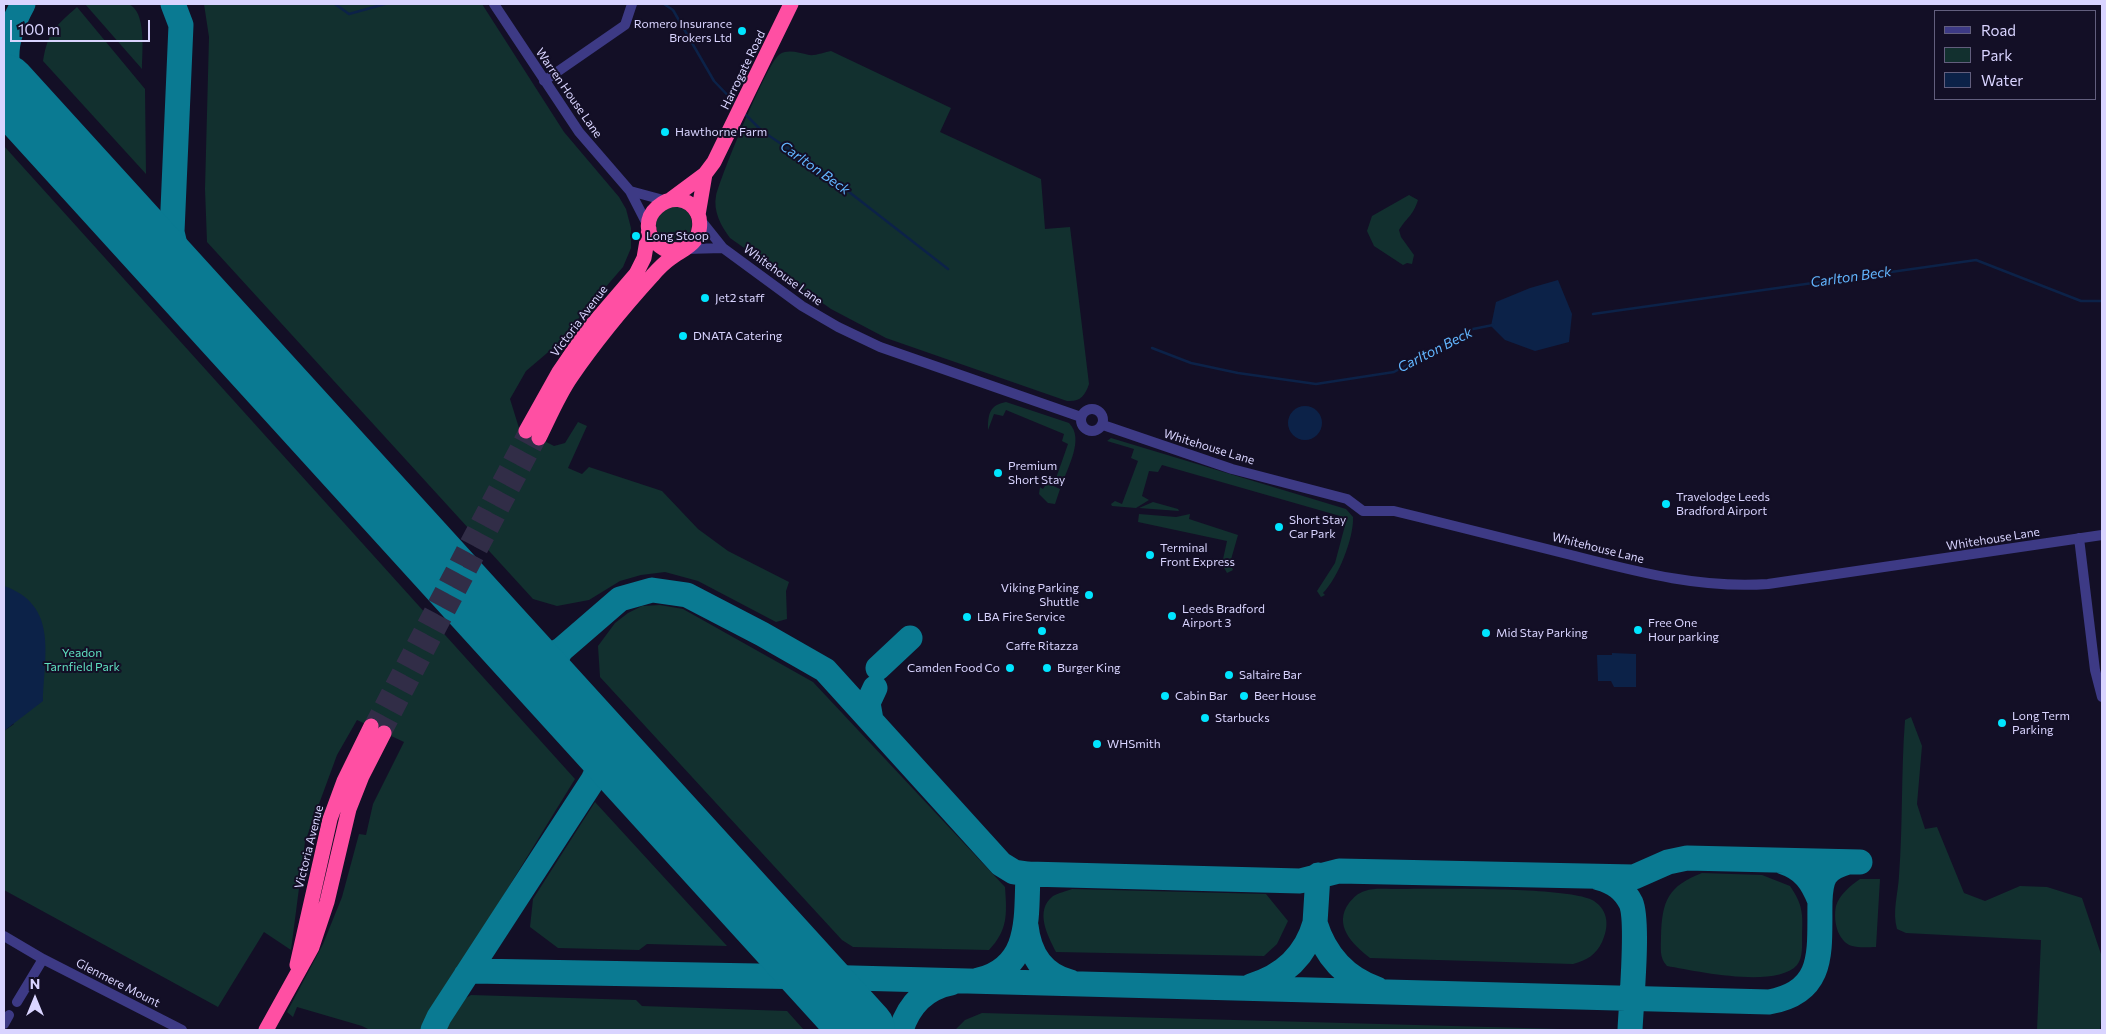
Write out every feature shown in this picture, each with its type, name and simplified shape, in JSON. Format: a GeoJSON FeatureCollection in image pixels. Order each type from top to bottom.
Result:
{"type":"FeatureCollection","features":[{"type":"Feature","properties":{"kind":"highway","name":"Harrogate Road"},"geometry":{"type":"LineString","coordinates":[[668,200],[705,174],[726,141],[792,4]]}},
{"type":"Feature","properties":{"kind":"highway","name":"Harrogate Road"},"geometry":{"type":"LineString","coordinates":[[699,217],[705,174]]}},
{"type":"Feature","properties":{"kind":"highway"},"geometry":{"type":"LineString","coordinates":[[668,200],[678,200],[687,203],[699,217],[700,230],[696,238],[684,249],[664,249],[657,244],[649,227],[655,208],[668,200]]}},
{"type":"Feature","properties":{"kind":"highway","name":"Victoria Avenue"},"geometry":{"type":"LineString","coordinates":[[593,336],[636,274],[644,258],[649,227]]}},
{"type":"Feature","properties":{"kind":"highway","name":"Victoria Avenue"},"geometry":{"type":"LineString","coordinates":[[532,435],[559,372],[658,269],[684,249]]}},
{"type":"Feature","properties":{"kind":"highway"},"geometry":{"type":"LineString","coordinates":[[266,1030],[312,947],[324,911],[349,809],[378,729]]}},
{"type":"Feature","properties":{"kind":"street","name":"Warren House Lane"},"geometry":{"type":"LineString","coordinates":[[494,4],[579,132],[630,190],[649,227]]}},
{"type":"Feature","properties":{"kind":"street"},"geometry":{"type":"LineString","coordinates":[[544,81],[625,25],[632,5]]}},
{"type":"Feature","properties":{"kind":"street"},"geometry":{"type":"LineString","coordinates":[[630,190],[668,200]]}},
{"type":"Feature","properties":{"kind":"street","name":"Whitehouse Lane"},"geometry":{"type":"LineString","coordinates":[[699,217],[723,248],[802,306],[838,327],[880,347],[1081,417]]}},
{"type":"Feature","properties":{"kind":"street","name":"Whitehouse Lane"},"geometry":{"type":"LineString","coordinates":[[684,249],[723,248]]}},
{"type":"Feature","properties":{"kind":"street"},"geometry":{"type":"LineString","coordinates":[[1087,410],[1097,410],[1102,414],[1103,424],[1098,430],[1087,430],[1083,427],[1081,417],[1087,410]]}},
{"type":"Feature","properties":{"kind":"street","name":"Whitehouse Lane"},"geometry":{"type":"LineString","coordinates":[[1103,424],[1232,468],[1347,499],[1362,511],[1384,509],[1394,511],[1621,568],[1694,582],[1732,585],[1768,584],[2102,535]]}},
{"type":"Feature","properties":{"kind":"street"},"geometry":{"type":"LineString","coordinates":[[2079,538],[2095,670],[2102,697]]}},
{"type":"Feature","properties":{"kind":"street"},"geometry":{"type":"LineString","coordinates":[[2060,541],[2071,548],[2082,565]]}},
{"type":"Feature","properties":{"kind":"street","name":"Glenmere Mount"},"geometry":{"type":"LineString","coordinates":[[4,936],[43,959],[182,1030]]}},
{"type":"Feature","properties":{"kind":"street"},"geometry":{"type":"LineString","coordinates":[[17,1002],[43,959]]}},
{"type":"Feature","properties":{"kind":"green space"},"geometry":{"type":"Polygon","coordinates":[[[118,2],[128,4],[134,8],[141,23],[143,43],[142,69],[85,4],[118,2]]]}},
{"type":"Feature","properties":{"kind":"green space"},"geometry":{"type":"Polygon","coordinates":[[[204,4],[482,4],[564,132],[619,197],[626,209],[631,228],[631,248],[623,267],[553,348],[526,371],[510,399],[519,428],[554,446],[565,443],[578,422],[587,426],[568,468],[582,474],[589,467],[662,491],[698,529],[728,551],[789,582],[786,591],[787,619],[776,622],[698,581],[665,572],[641,575],[620,581],[589,600],[557,606],[533,599],[207,242],[205,189],[209,37],[204,4]]]}},
{"type":"Feature","properties":{"kind":"green space"},"geometry":{"type":"Polygon","coordinates":[[[77,7],[145,89],[146,174],[43,61],[50,36],[77,7]]]}},
{"type":"Feature","properties":{"kind":"green space"},"geometry":{"type":"Polygon","coordinates":[[[831,51],[951,108],[940,132],[1041,179],[1045,229],[1070,227],[1089,384],[1086,392],[1079,399],[1067,401],[886,338],[831,309],[730,238],[718,218],[715,202],[716,196],[735,145],[774,61],[780,54],[787,52],[811,55],[831,51]]]}},
{"type":"Feature","properties":{"kind":"green space","name":"Yeadon Tarnfield Park"},"geometry":{"type":"Polygon","coordinates":[[[4,146],[575,779],[433,1010],[423,1030],[370,1030],[297,1007],[293,1017],[287,1012],[323,944],[342,897],[359,834],[366,835],[373,804],[404,742],[357,720],[337,755],[305,842],[291,950],[264,932],[218,1007],[4,890],[4,731],[14,724],[4,711],[4,146]]]}},
{"type":"Feature","properties":{"kind":"green space"},"geometry":{"type":"Polygon","coordinates":[[[1409,195],[1418,200],[1412,213],[1399,230],[1401,237],[1414,255],[1412,264],[1407,263],[1403,265],[1374,246],[1367,231],[1372,216],[1409,195]]]}},
{"type":"Feature","properties":{"kind":"green space"},"geometry":{"type":"Polygon","coordinates":[[[674,206],[681,207],[687,211],[691,217],[691,231],[687,237],[681,241],[674,242],[667,241],[661,237],[657,231],[656,224],[657,217],[661,211],[667,207],[674,206]]]}},
{"type":"Feature","properties":{"kind":"green space"},"geometry":{"type":"Polygon","coordinates":[[[1006,402],[1069,423],[1075,437],[1075,445],[1061,487],[1054,484],[1068,444],[1062,441],[1064,434],[1006,410],[1003,416],[994,414],[988,430],[988,420],[993,408],[1000,403],[1006,402]]]}},
{"type":"Feature","properties":{"kind":"green space"},"geometry":{"type":"Polygon","coordinates":[[[1111,438],[1346,509],[1353,517],[1351,536],[1339,568],[1323,593],[1325,595],[1321,597],[1317,591],[1335,563],[1347,518],[1162,465],[1158,472],[1149,471],[1142,496],[1149,500],[1136,508],[1112,506],[1111,504],[1115,501],[1122,504],[1138,461],[1131,458],[1134,449],[1107,441],[1111,438]]]}},
{"type":"Feature","properties":{"kind":"green space"},"geometry":{"type":"Polygon","coordinates":[[[1047,483],[1060,489],[1055,504],[1048,503],[1039,494],[1040,487],[1043,489],[1047,483]]]}},
{"type":"Feature","properties":{"kind":"green space"},"geometry":{"type":"Polygon","coordinates":[[[1153,502],[1178,509],[1179,511],[1139,508],[1153,502]]]}},
{"type":"Feature","properties":{"kind":"green space"},"geometry":{"type":"Polygon","coordinates":[[[1139,514],[1176,517],[1190,514],[1189,519],[1238,535],[1230,563],[1233,570],[1227,573],[1222,564],[1227,541],[1138,522],[1139,514]]]}},
{"type":"Feature","properties":{"kind":"green space"},"geometry":{"type":"Polygon","coordinates":[[[660,605],[683,609],[813,682],[1005,887],[1005,921],[1000,936],[989,950],[853,947],[842,940],[600,677],[598,646],[615,623],[628,613],[642,606],[660,605]]]}},
{"type":"Feature","properties":{"kind":"green space"},"geometry":{"type":"Polygon","coordinates":[[[1911,717],[1922,746],[1917,804],[1925,829],[1937,827],[1964,893],[1985,901],[2020,886],[2047,887],[2082,898],[2102,957],[2102,1012],[2100,1030],[2037,1030],[2041,940],[1906,933],[1897,929],[1895,910],[1900,856],[1905,720],[1911,717]]]}},
{"type":"Feature","properties":{"kind":"green space"},"geometry":{"type":"Polygon","coordinates":[[[595,802],[727,946],[647,944],[639,950],[558,948],[530,927],[533,899],[595,802]]]}},
{"type":"Feature","properties":{"kind":"green space"},"geometry":{"type":"Polygon","coordinates":[[[1702,873],[1762,875],[1790,886],[1800,904],[1802,916],[1802,951],[1797,965],[1787,972],[1772,976],[1754,977],[1715,974],[1667,966],[1664,963],[1661,948],[1665,904],[1674,889],[1681,883],[1702,873]]]}},
{"type":"Feature","properties":{"kind":"green space"},"geometry":{"type":"Polygon","coordinates":[[[1860,879],[1880,879],[1876,947],[1852,946],[1843,940],[1837,929],[1836,906],[1846,891],[1860,879]]]}},
{"type":"Feature","properties":{"kind":"green space"},"geometry":{"type":"Polygon","coordinates":[[[1072,889],[1266,894],[1288,921],[1277,944],[1264,956],[1056,952],[1044,924],[1044,909],[1047,902],[1053,896],[1072,889]]]}},
{"type":"Feature","properties":{"kind":"green space"},"geometry":{"type":"Polygon","coordinates":[[[1371,889],[1498,889],[1580,896],[1594,901],[1603,910],[1606,920],[1606,931],[1600,947],[1594,954],[1587,959],[1573,964],[1370,958],[1351,940],[1344,926],[1343,919],[1349,903],[1360,893],[1371,889]]]}},
{"type":"Feature","properties":{"kind":"green space"},"geometry":{"type":"Polygon","coordinates":[[[471,995],[636,1000],[642,1006],[787,1011],[804,1030],[446,1030],[459,1002],[471,995]]]}},
{"type":"Feature","properties":{"kind":"green space"},"geometry":{"type":"Polygon","coordinates":[[[982,1013],[1597,1030],[955,1030],[965,1020],[982,1013]]]}},
{"type":"Feature","properties":{"kind":"water"},"geometry":{"type":"Polygon","coordinates":[[[1558,280],[1572,314],[1569,342],[1535,351],[1505,340],[1491,326],[1496,302],[1530,288],[1558,280]]]}},
{"type":"Feature","properties":{"kind":"water"},"geometry":{"type":"Polygon","coordinates":[[[1305,406],[1312,407],[1317,411],[1321,416],[1321,430],[1317,435],[1312,439],[1305,440],[1298,439],[1293,435],[1289,430],[1288,423],[1289,416],[1293,411],[1298,407],[1305,406]]]}},
{"type":"Feature","properties":{"kind":"water"},"geometry":{"type":"Polygon","coordinates":[[[4,586],[22,595],[33,606],[41,619],[46,650],[43,701],[4,731],[4,586]]]}},
{"type":"Feature","properties":{"kind":"water"},"geometry":{"type":"Polygon","coordinates":[[[1612,653],[1636,654],[1636,687],[1614,687],[1611,681],[1598,681],[1597,655],[1612,655],[1612,653]]]}},
{"type":"Feature","properties":{"kind":"waterway","name":"Carlton Beck"},"geometry":{"type":"LineString","coordinates":[[335,4],[349,14],[385,4]]}},
{"type":"Feature","properties":{"kind":"waterway","name":"Carlton Beck"},"geometry":{"type":"LineString","coordinates":[[664,4],[673,10],[714,81],[737,105]]}},
{"type":"Feature","properties":{"kind":"waterway","name":"Carlton Beck"},"geometry":{"type":"LineString","coordinates":[[744,113],[762,131],[826,174],[948,269]]}},
{"type":"Feature","properties":{"kind":"waterway","name":"Carlton Beck"},"geometry":{"type":"LineString","coordinates":[[1593,314],[1976,260],[2081,301],[2102,301]]}},
{"type":"Feature","properties":{"kind":"waterway","name":"Carlton Beck"},"geometry":{"type":"LineString","coordinates":[[1152,348],[1191,363],[1238,373],[1316,384],[1394,372],[1468,330],[1493,325]]}},
{"type":"Feature","properties":{"kind":"taxiway"},"geometry":{"type":"LineString","coordinates":[[23,4],[10,33],[7,58],[13,84],[27,112]]}},
{"type":"Feature","properties":{"kind":"taxiway"},"geometry":{"type":"LineString","coordinates":[[173,4],[181,25],[172,232],[180,266],[190,286],[204,306]]}},
{"type":"Feature","properties":{"kind":"taxiway"},"geometry":{"type":"LineString","coordinates":[[561,650],[620,599],[652,590],[687,595],[762,634],[825,670],[1001,864],[1014,872],[1028,874],[1300,881],[1339,871],[1634,877],[1668,862],[1687,858],[1860,862]]}},
{"type":"Feature","properties":{"kind":"taxiway"},"geometry":{"type":"LineString","coordinates":[[878,668],[910,638]]}},
{"type":"Feature","properties":{"kind":"taxiway"},"geometry":{"type":"LineString","coordinates":[[514,645],[526,653],[542,657],[561,650],[552,672],[553,682],[558,694]]}},
{"type":"Feature","properties":{"kind":"taxiway"},"geometry":{"type":"LineString","coordinates":[[871,720],[868,703],[875,688]]}},
{"type":"Feature","properties":{"kind":"taxiway"},"geometry":{"type":"LineString","coordinates":[[586,724],[600,751],[599,764],[593,780],[602,776],[617,774],[630,779],[650,794]]}},
{"type":"Feature","properties":{"kind":"taxiway"},"geometry":{"type":"LineString","coordinates":[[433,1030],[439,1017],[593,780]]}},
{"type":"Feature","properties":{"kind":"taxiway"},"geometry":{"type":"LineString","coordinates":[[1783,862],[1802,872],[1814,887],[1820,901],[1821,886],[1825,876],[1829,871],[1848,862]]}},
{"type":"Feature","properties":{"kind":"taxiway"},"geometry":{"type":"LineString","coordinates":[[979,980],[996,973],[1009,964],[1017,952],[1023,938],[1026,923],[1028,874]]}},
{"type":"Feature","properties":{"kind":"taxiway"},"geometry":{"type":"LineString","coordinates":[[1315,923],[1318,875]]}},
{"type":"Feature","properties":{"kind":"taxiway"},"geometry":{"type":"LineString","coordinates":[[1599,878],[1614,884],[1622,890],[1631,903],[1634,945],[1630,1030]]}},
{"type":"Feature","properties":{"kind":"taxiway"},"geometry":{"type":"LineString","coordinates":[[466,975],[473,971],[815,977],[1769,1002],[1788,997],[1801,989],[1810,978],[1816,966],[1819,951],[1820,901]]}},
{"type":"Feature","properties":{"kind":"taxiway"},"geometry":{"type":"LineString","coordinates":[[765,922],[776,941],[777,951],[774,962]]}},
{"type":"Feature","properties":{"kind":"taxiway"},"geometry":{"type":"LineString","coordinates":[[1251,986],[1274,976],[1292,963],[1306,945],[1315,923],[1324,945],[1338,964],[1355,979],[1377,989]]}},
{"type":"Feature","properties":{"kind":"taxiway"},"geometry":{"type":"LineString","coordinates":[[1026,926],[1030,945],[1039,962],[1052,974],[1070,982]]}},
{"type":"Feature","properties":{"kind":"taxiway"},"geometry":{"type":"LineString","coordinates":[[783,942],[807,961],[834,975]]}},
{"type":"Feature","properties":{"kind":"taxiway"},"geometry":{"type":"LineString","coordinates":[[796,981],[819,990],[849,1015]]}},
{"type":"Feature","properties":{"kind":"taxiway"},"geometry":{"type":"LineString","coordinates":[[901,1030],[913,1005],[919,999],[933,989],[951,983]]}},
{"type":"Feature","properties":{"kind":"runway"},"geometry":{"type":"LineString","coordinates":[[4,86],[863,1030]]}},
{"type":"Feature","properties":{"kind":"tunnel"},"geometry":{"type":"LineString","coordinates":[[371,726],[526,431]]}},
{"type":"Feature","properties":{"kind":"tunnel"},"geometry":{"type":"LineString","coordinates":[[384,733],[539,438]]}},
{"type":"Feature","properties":{"kind":"place","name":"Romero Insurance Brokers Ltd"},"geometry":{"type":"Point","coordinates":[742,31]}},
{"type":"Feature","properties":{"kind":"place","name":"Hawthorne Farm"},"geometry":{"type":"Point","coordinates":[665,132]}},
{"type":"Feature","properties":{"kind":"place","name":"Long Stoop"},"geometry":{"type":"Point","coordinates":[636,236]}},
{"type":"Feature","properties":{"kind":"place","name":"Jet2 staff"},"geometry":{"type":"Point","coordinates":[705,298]}},
{"type":"Feature","properties":{"kind":"place","name":"DNATA Catering"},"geometry":{"type":"Point","coordinates":[683,336]}},
{"type":"Feature","properties":{"kind":"place","name":"Premium Short Stay"},"geometry":{"type":"Point","coordinates":[998,473]}},
{"type":"Feature","properties":{"kind":"place","name":"Travelodge Leeds Bradford Airport"},"geometry":{"type":"Point","coordinates":[1666,504]}},
{"type":"Feature","properties":{"kind":"place","name":"Short Stay Car Park"},"geometry":{"type":"Point","coordinates":[1279,527]}},
{"type":"Feature","properties":{"kind":"place","name":"Terminal Front Express"},"geometry":{"type":"Point","coordinates":[1150,555]}},
{"type":"Feature","properties":{"kind":"place","name":"Viking Parking Shuttle"},"geometry":{"type":"Point","coordinates":[1089,595]}},
{"type":"Feature","properties":{"kind":"place","name":"Leeds Bradford Airport 3"},"geometry":{"type":"Point","coordinates":[1172,616]}},
{"type":"Feature","properties":{"kind":"place","name":"LBA Fire Service"},"geometry":{"type":"Point","coordinates":[967,617]}},
{"type":"Feature","properties":{"kind":"place","name":"Free One Hour parking"},"geometry":{"type":"Point","coordinates":[1638,630]}},
{"type":"Feature","properties":{"kind":"place","name":"Caffe Ritazza"},"geometry":{"type":"Point","coordinates":[1042,631]}},
{"type":"Feature","properties":{"kind":"place","name":"Mid Stay Parking"},"geometry":{"type":"Point","coordinates":[1486,633]}},
{"type":"Feature","properties":{"kind":"place","name":"Camden Food Co"},"geometry":{"type":"Point","coordinates":[1010,668]}},
{"type":"Feature","properties":{"kind":"place","name":"Burger King"},"geometry":{"type":"Point","coordinates":[1047,668]}},
{"type":"Feature","properties":{"kind":"place","name":"Saltaire Bar"},"geometry":{"type":"Point","coordinates":[1229,675]}},
{"type":"Feature","properties":{"kind":"place","name":"Cabin Bar"},"geometry":{"type":"Point","coordinates":[1165,696]}},
{"type":"Feature","properties":{"kind":"place","name":"Beer House"},"geometry":{"type":"Point","coordinates":[1244,696]}},
{"type":"Feature","properties":{"kind":"place","name":"Starbucks"},"geometry":{"type":"Point","coordinates":[1205,718]}},
{"type":"Feature","properties":{"kind":"place","name":"Long Term Parking"},"geometry":{"type":"Point","coordinates":[2002,723]}},
{"type":"Feature","properties":{"kind":"place","name":"WHSmith"},"geometry":{"type":"Point","coordinates":[1097,744]}}]}
